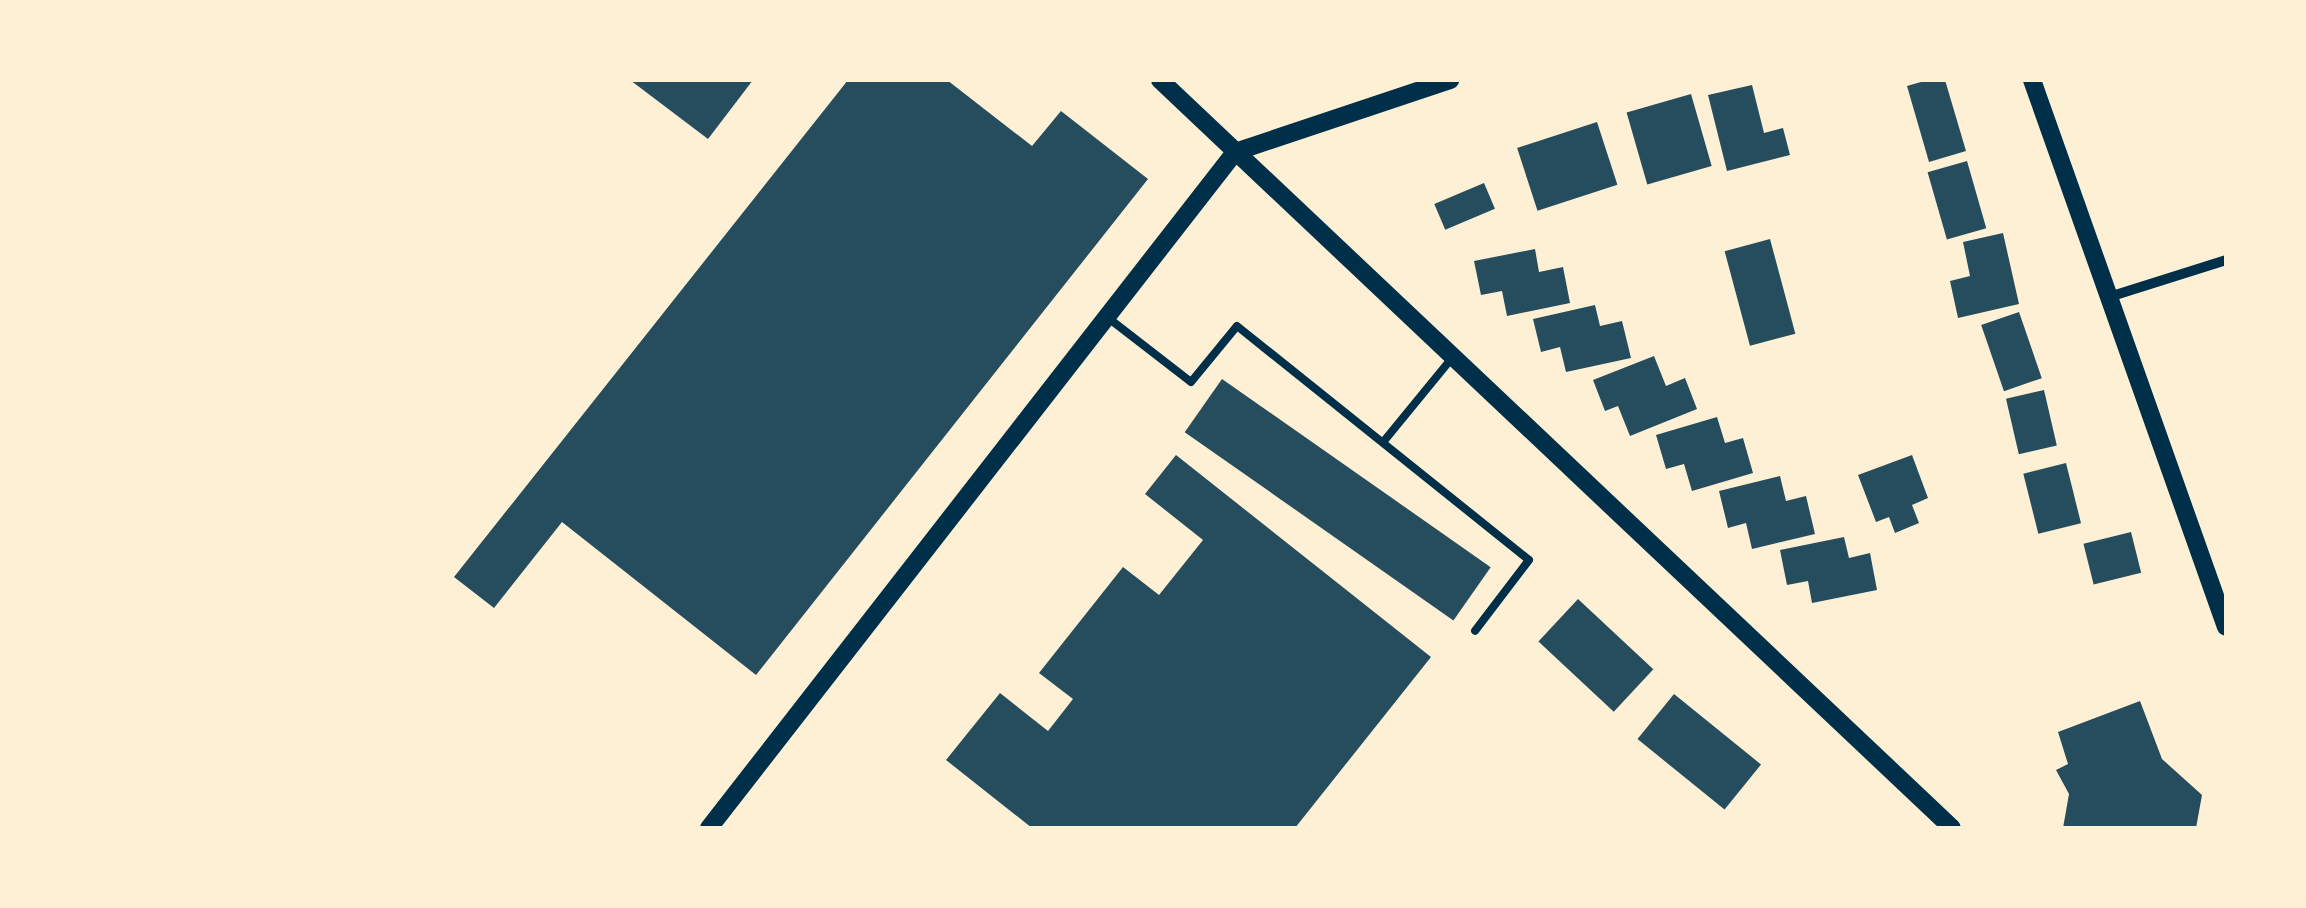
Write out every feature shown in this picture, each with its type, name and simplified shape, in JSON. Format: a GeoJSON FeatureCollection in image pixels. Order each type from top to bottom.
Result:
{"type":"FeatureCollection","features":[{"type":"Feature","properties":{"kind":"street"},"geometry":{"type":"LineString","coordinates":[[1160,80],[1952,828]]}},
{"type":"Feature","properties":{"kind":"street"},"geometry":{"type":"LineString","coordinates":[[709,828],[1236,152],[1412,86],[1450,80]]}},
{"type":"Feature","properties":{"kind":"street"},"geometry":{"type":"LineString","coordinates":[[2032,80],[2226,626]]}},
{"type":"Feature","properties":{"kind":"street"},"geometry":{"type":"LineString","coordinates":[[2109,297],[2226,260]]}},
{"type":"Feature","properties":{"kind":"lane"},"geometry":{"type":"LineString","coordinates":[[1107,317],[1191,382],[1237,326],[1529,560],[1474,631]]}},
{"type":"Feature","properties":{"kind":"lane"},"geometry":{"type":"LineString","coordinates":[[1384,441],[1453,357]]}},
{"type":"Feature","properties":{"kind":"building"},"geometry":{"type":"Polygon","coordinates":[[[630,80],[753,80],[708,139],[630,80]]]}},
{"type":"Feature","properties":{"kind":"building"},"geometry":{"type":"Polygon","coordinates":[[[848,80],[947,80],[1032,146],[1061,111],[1148,179],[756,675],[562,522],[494,608],[454,577],[848,80]]]}},
{"type":"Feature","properties":{"kind":"building"},"geometry":{"type":"Polygon","coordinates":[[[1945,80],[1966,151],[1929,162],[1907,86],[1945,80]]]}},
{"type":"Feature","properties":{"kind":"building"},"geometry":{"type":"Polygon","coordinates":[[[1752,85],[1764,133],[1783,128],[1790,155],[1727,171],[1708,95],[1752,85]]]}},
{"type":"Feature","properties":{"kind":"building"},"geometry":{"type":"Polygon","coordinates":[[[1691,94],[1712,166],[1647,185],[1627,112],[1691,94]]]}},
{"type":"Feature","properties":{"kind":"building"},"geometry":{"type":"Polygon","coordinates":[[[1597,122],[1617,185],[1538,211],[1517,148],[1597,122]]]}},
{"type":"Feature","properties":{"kind":"building"},"geometry":{"type":"Polygon","coordinates":[[[1967,161],[1986,228],[1947,240],[1928,172],[1967,161]]]}},
{"type":"Feature","properties":{"kind":"building"},"geometry":{"type":"Polygon","coordinates":[[[1484,183],[1495,209],[1445,230],[1434,204],[1484,183]]]}},
{"type":"Feature","properties":{"kind":"building"},"geometry":{"type":"Polygon","coordinates":[[[2003,233],[2019,304],[1958,318],[1950,281],[1970,276],[1963,242],[2003,233]]]}},
{"type":"Feature","properties":{"kind":"building"},"geometry":{"type":"Polygon","coordinates":[[[1770,239],[1795,334],[1750,346],[1725,251],[1770,239]]]}},
{"type":"Feature","properties":{"kind":"building"},"geometry":{"type":"Polygon","coordinates":[[[1535,249],[1539,272],[1563,267],[1570,303],[1507,316],[1502,291],[1481,295],[1474,261],[1535,249]]]}},
{"type":"Feature","properties":{"kind":"building"},"geometry":{"type":"Polygon","coordinates":[[[1595,305],[1600,326],[1622,321],[1631,358],[1566,372],[1560,347],[1541,352],[1533,319],[1595,305]]]}},
{"type":"Feature","properties":{"kind":"building"},"geometry":{"type":"Polygon","coordinates":[[[2019,312],[2042,378],[2004,391],[1981,325],[2019,312]]]}},
{"type":"Feature","properties":{"kind":"building"},"geometry":{"type":"Polygon","coordinates":[[[1654,356],[1666,386],[1685,378],[1697,409],[1630,436],[1618,406],[1605,411],[1593,380],[1654,356]]]}},
{"type":"Feature","properties":{"kind":"building"},"geometry":{"type":"Polygon","coordinates":[[[1222,379],[1491,567],[1453,620],[1185,432],[1222,379]]]}},
{"type":"Feature","properties":{"kind":"building"},"geometry":{"type":"Polygon","coordinates":[[[2044,390],[2057,446],[2019,454],[2006,399],[2044,390]]]}},
{"type":"Feature","properties":{"kind":"building"},"geometry":{"type":"Polygon","coordinates":[[[1717,417],[1725,443],[1743,438],[1753,473],[1692,491],[1684,464],[1666,469],[1656,435],[1717,417]]]}},
{"type":"Feature","properties":{"kind":"building"},"geometry":{"type":"Polygon","coordinates":[[[1176,455],[1431,657],[1295,828],[1032,828],[946,760],[1000,693],[1048,731],[1073,699],[1039,673],[1123,567],[1159,595],[1203,540],[1145,494],[1176,455]]]}},
{"type":"Feature","properties":{"kind":"building"},"geometry":{"type":"Polygon","coordinates":[[[1912,455],[1928,498],[1912,505],[1919,523],[1895,533],[1889,517],[1876,522],[1858,475],[1912,455]]]}},
{"type":"Feature","properties":{"kind":"building"},"geometry":{"type":"Polygon","coordinates":[[[2066,463],[2081,523],[2038,534],[2023,474],[2066,463]]]}},
{"type":"Feature","properties":{"kind":"building"},"geometry":{"type":"Polygon","coordinates":[[[1780,476],[1786,501],[1806,496],[1815,534],[1752,549],[1746,523],[1728,528],[1719,491],[1780,476]]]}},
{"type":"Feature","properties":{"kind":"building"},"geometry":{"type":"Polygon","coordinates":[[[2131,532],[2141,573],[2094,585],[2083,544],[2131,532]]]}},
{"type":"Feature","properties":{"kind":"building"},"geometry":{"type":"Polygon","coordinates":[[[1844,537],[1849,558],[1870,553],[1877,590],[1812,603],[1808,581],[1787,585],[1780,550],[1844,537]]]}},
{"type":"Feature","properties":{"kind":"building"},"geometry":{"type":"Polygon","coordinates":[[[1578,599],[1653,669],[1614,712],[1538,641],[1578,599]]]}},
{"type":"Feature","properties":{"kind":"building"},"geometry":{"type":"Polygon","coordinates":[[[1674,694],[1761,764],[1725,810],[1637,739],[1674,694]]]}},
{"type":"Feature","properties":{"kind":"building"},"geometry":{"type":"Polygon","coordinates":[[[2140,701],[2162,759],[2202,795],[2196,828],[2063,828],[2069,794],[2056,770],[2068,764],[2058,732],[2140,701]]]}}]}
